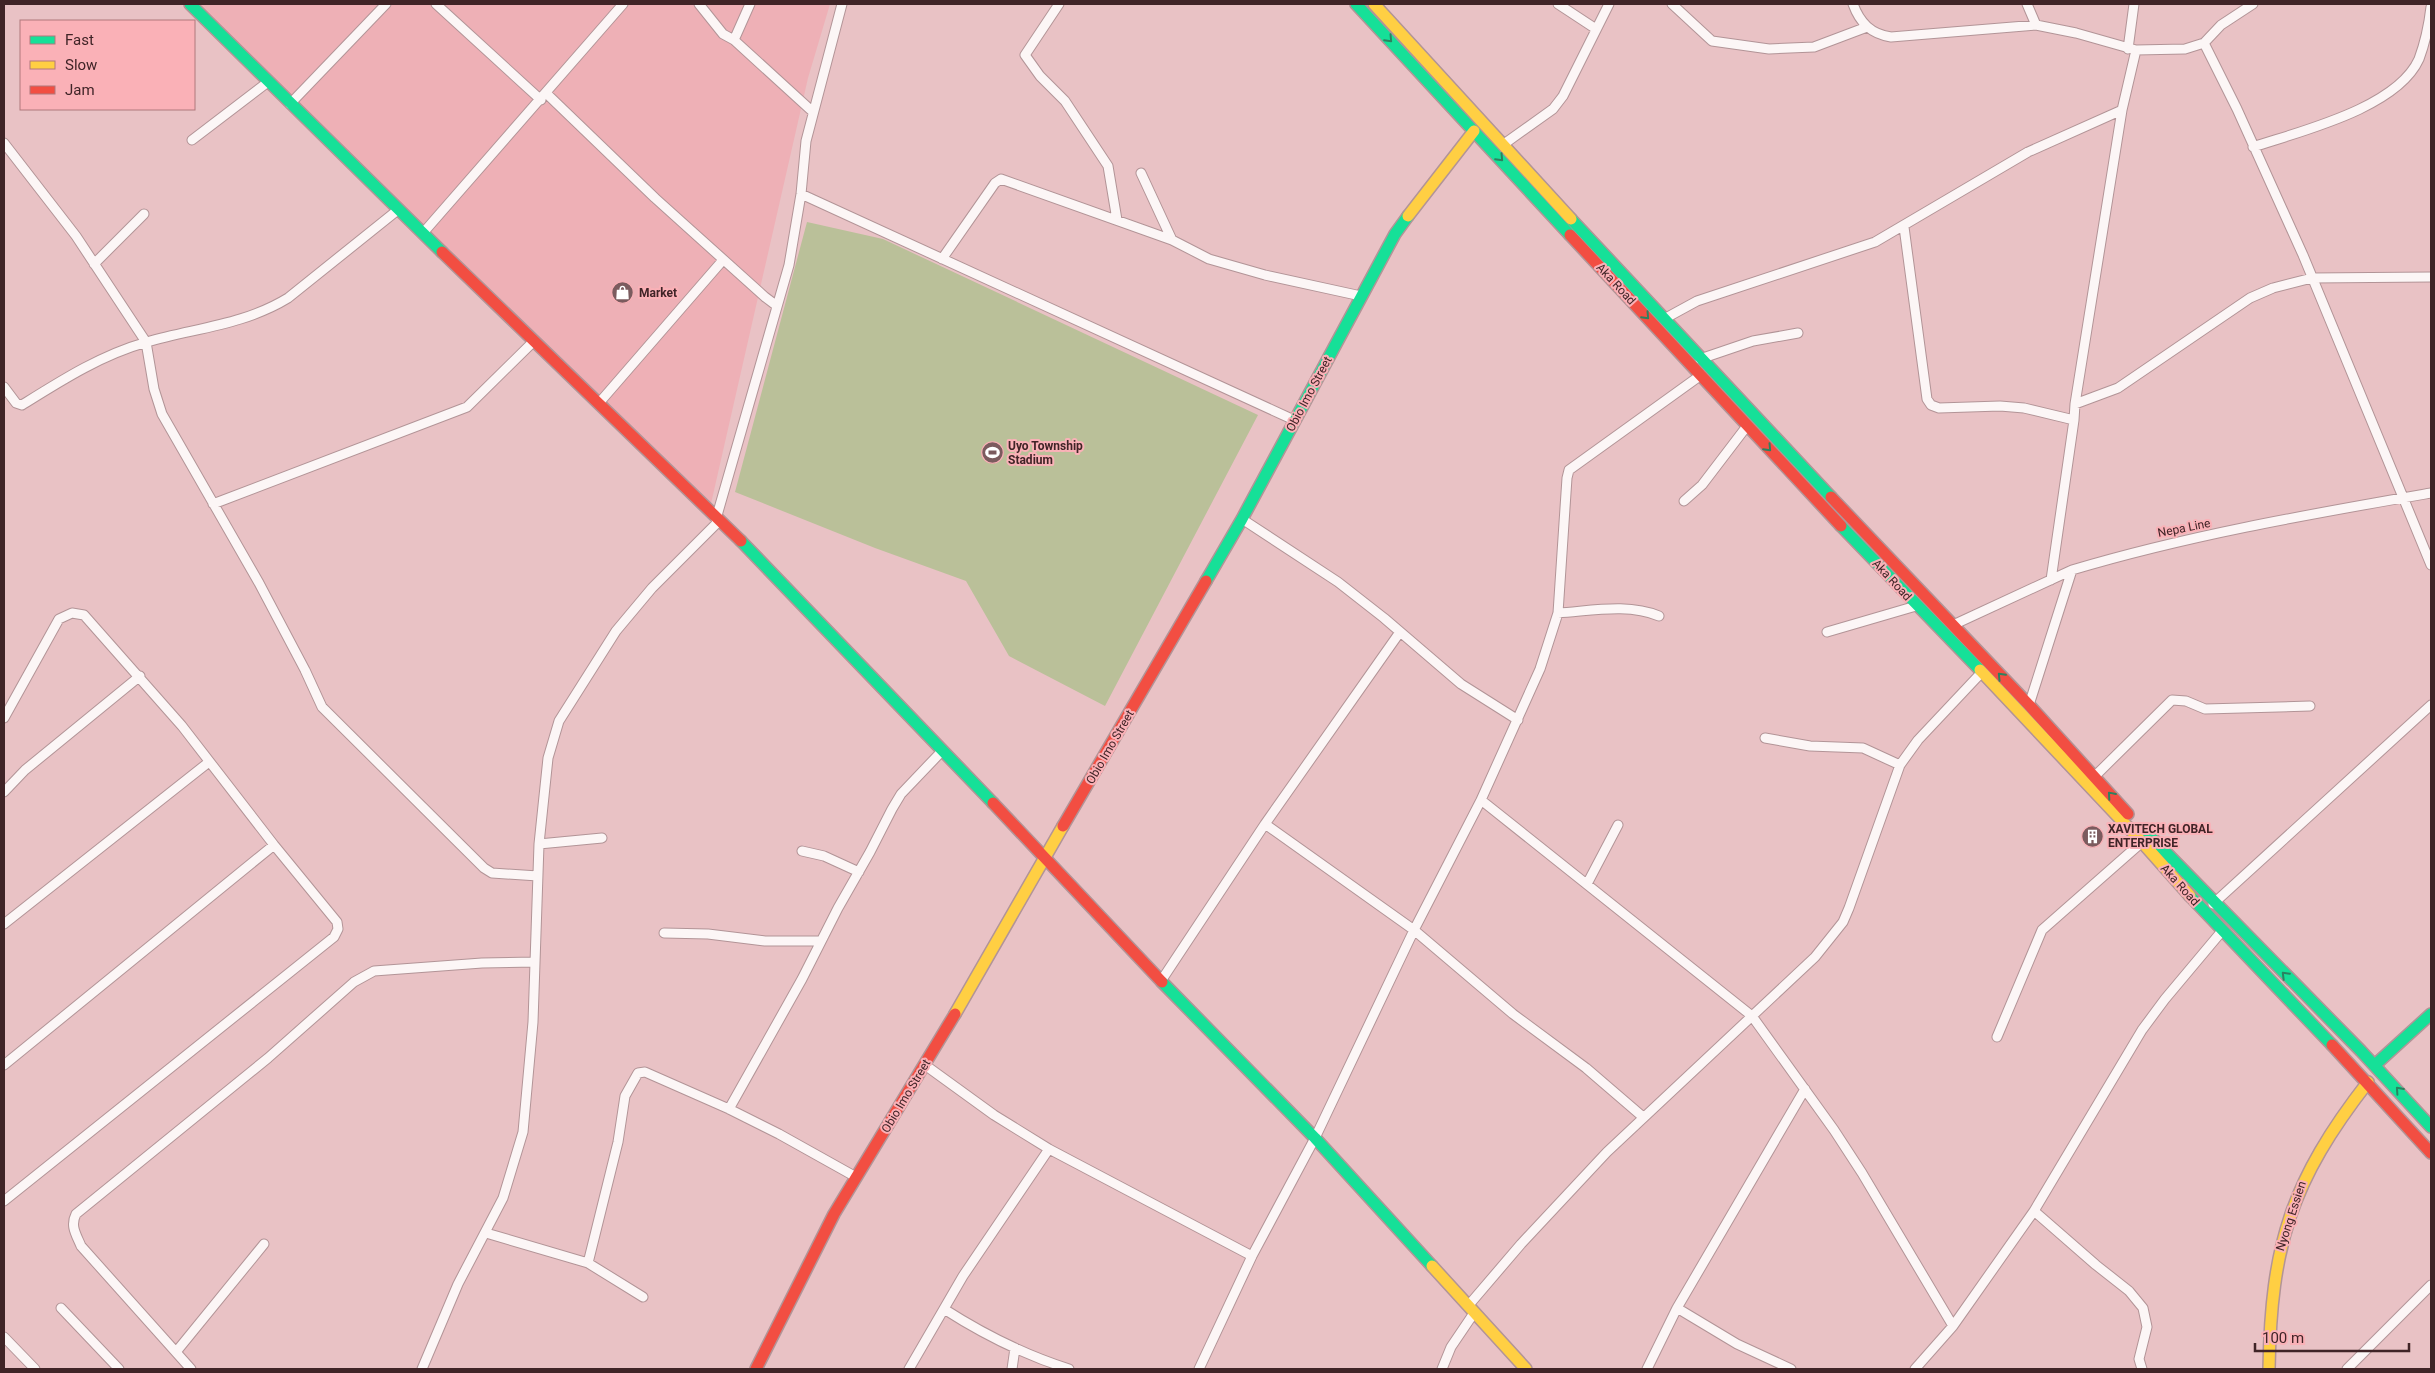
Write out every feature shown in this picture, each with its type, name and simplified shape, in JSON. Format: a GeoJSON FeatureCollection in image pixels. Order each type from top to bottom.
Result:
{"type":"FeatureCollection","features":[{"type":"Feature","properties":{"kind":"street"},"geometry":{"type":"LineString","coordinates":[[190,4],[290,104],[720,521],[1045,857],[1161,981],[1315,1138],[1526,1369]]}},
{"type":"Feature","properties":{"kind":"street"},"geometry":{"type":"LineString","coordinates":[[290,104],[386,4]]}},
{"type":"Feature","properties":{"kind":"street"},"geometry":{"type":"LineString","coordinates":[[436,4],[544,97],[765,298],[777,306]]}},
{"type":"Feature","properties":{"kind":"street"},"geometry":{"type":"LineString","coordinates":[[423,233],[544,97],[623,4]]}},
{"type":"Feature","properties":{"kind":"street"},"geometry":{"type":"LineString","coordinates":[[701,4],[705,14],[723,34],[734,40],[813,112]]}},
{"type":"Feature","properties":{"kind":"street"},"geometry":{"type":"LineString","coordinates":[[734,40],[750,4]]}},
{"type":"Feature","properties":{"kind":"street"},"geometry":{"type":"LineString","coordinates":[[720,521],[716,519],[789,265],[806,141],[842,4]]}},
{"type":"Feature","properties":{"kind":"street"},"geometry":{"type":"LineString","coordinates":[[1059,4],[1025,55],[1040,76],[1065,101],[1108,166],[1117,220]]}},
{"type":"Feature","properties":{"kind":"street","name":"Aka Road"},"geometry":{"type":"LineString","coordinates":[[1356,4],[1747,426],[2142,842],[2222,931],[2368,1082],[2431,1153]]}},
{"type":"Feature","properties":{"kind":"street","name":"Aka Road"},"geometry":{"type":"LineString","coordinates":[[1374,4],[1700,359],[2029,705],[2213,904],[2376,1064],[2431,1127]]}},
{"type":"Feature","properties":{"kind":"street"},"geometry":{"type":"LineString","coordinates":[[1558,4],[1596,28]]}},
{"type":"Feature","properties":{"kind":"street"},"geometry":{"type":"LineString","coordinates":[[1504,144],[1553,109],[1563,96],[1609,4]]}},
{"type":"Feature","properties":{"kind":"street"},"geometry":{"type":"LineString","coordinates":[[1672,4],[1712,41],[1769,49],[1814,47],[1867,27]]}},
{"type":"Feature","properties":{"kind":"street"},"geometry":{"type":"LineString","coordinates":[[1854,4],[1857,13],[1867,27],[1880,35],[1891,37],[2036,25],[2076,33],[2132,49],[2185,49],[2204,43],[2221,25],[2253,4]]}},
{"type":"Feature","properties":{"kind":"street"},"geometry":{"type":"LineString","coordinates":[[2027,4],[2036,25]]}},
{"type":"Feature","properties":{"kind":"street"},"geometry":{"type":"LineString","coordinates":[[2051,580],[2075,404],[2132,49],[2134,4]]}},
{"type":"Feature","properties":{"kind":"street"},"geometry":{"type":"LineString","coordinates":[[2253,148],[2358,112],[2401,84],[2418,60],[2431,7]]}},
{"type":"Feature","properties":{"kind":"street"},"geometry":{"type":"LineString","coordinates":[[2204,43],[2237,109],[2312,278],[2431,566]]}},
{"type":"Feature","properties":{"kind":"street"},"geometry":{"type":"LineString","coordinates":[[192,140],[268,82]]}},
{"type":"Feature","properties":{"kind":"street"},"geometry":{"type":"LineString","coordinates":[[1664,319],[1697,301],[1867,245],[1904,227],[2028,152],[2122,110]]}},
{"type":"Feature","properties":{"kind":"street","name":"Obio Imo Street"},"geometry":{"type":"LineString","coordinates":[[756,1369],[834,1214],[925,1065],[1242,519],[1395,234],[1474,130]]}},
{"type":"Feature","properties":{"kind":"street"},"geometry":{"type":"LineString","coordinates":[[4,143],[76,236],[146,342],[154,389],[162,414],[271,606],[305,670],[322,707],[484,868],[492,873],[538,876]]}},
{"type":"Feature","properties":{"kind":"street"},"geometry":{"type":"LineString","coordinates":[[1141,173],[1172,240]]}},
{"type":"Feature","properties":{"kind":"street"},"geometry":{"type":"LineString","coordinates":[[942,259],[994,183],[1001,180],[1172,240],[1209,259],[1265,275],[1362,296]]}},
{"type":"Feature","properties":{"kind":"street"},"geometry":{"type":"LineString","coordinates":[[800,194],[1294,420]]}},
{"type":"Feature","properties":{"kind":"street"},"geometry":{"type":"LineString","coordinates":[[4,387],[7,398],[22,406],[93,363],[146,342],[236,322],[268,310],[288,298],[399,209]]}},
{"type":"Feature","properties":{"kind":"street"},"geometry":{"type":"LineString","coordinates":[[94,264],[144,214]]}},
{"type":"Feature","properties":{"kind":"street"},"geometry":{"type":"LineString","coordinates":[[1904,227],[1927,400],[1931,405],[1939,408],[2000,406],[2024,408],[2074,420]]}},
{"type":"Feature","properties":{"kind":"street"},"geometry":{"type":"LineString","coordinates":[[599,403],[723,260]]}},
{"type":"Feature","properties":{"kind":"street"},"geometry":{"type":"LineString","coordinates":[[2075,404],[2118,388],[2250,298],[2274,288],[2312,278],[2431,277]]}},
{"type":"Feature","properties":{"kind":"street"},"geometry":{"type":"LineString","coordinates":[[1700,359],[1753,341],[1798,333]]}},
{"type":"Feature","properties":{"kind":"street"},"geometry":{"type":"LineString","coordinates":[[213,504],[467,407],[534,340]]}},
{"type":"Feature","properties":{"kind":"street"},"geometry":{"type":"LineString","coordinates":[[1200,1369],[1252,1256],[1315,1138],[1414,930],[1481,800],[1540,669],[1558,613],[1569,470],[1701,375]]}},
{"type":"Feature","properties":{"kind":"street"},"geometry":{"type":"LineString","coordinates":[[1684,501],[1702,485],[1747,426]]}},
{"type":"Feature","properties":{"kind":"street","name":"Nepa Line"},"geometry":{"type":"LineString","coordinates":[[1953,625],[2072,570],[2154,547],[2431,492]]}},
{"type":"Feature","properties":{"kind":"street"},"geometry":{"type":"LineString","coordinates":[[1242,519],[1338,582],[1462,684],[1518,720]]}},
{"type":"Feature","properties":{"kind":"street"},"geometry":{"type":"LineString","coordinates":[[422,1369],[458,1284],[503,1198],[522,1132],[533,1022],[539,844],[548,758],[559,721],[616,631],[652,588],[720,521]]}},
{"type":"Feature","properties":{"kind":"street"},"geometry":{"type":"LineString","coordinates":[[2029,705],[2072,570]]}},
{"type":"Feature","properties":{"kind":"street"},"geometry":{"type":"LineString","coordinates":[[1827,632],[1916,606]]}},
{"type":"Feature","properties":{"kind":"street"},"geometry":{"type":"LineString","coordinates":[[1558,613],[1615,609],[1644,610],[1659,616]]}},
{"type":"Feature","properties":{"kind":"street"},"geometry":{"type":"LineString","coordinates":[[4,718],[59,619],[72,613],[84,615],[140,676],[337,922],[338,929],[334,937],[4,1201]]}},
{"type":"Feature","properties":{"kind":"street"},"geometry":{"type":"LineString","coordinates":[[1161,981],[1265,824],[1400,632]]}},
{"type":"Feature","properties":{"kind":"street"},"geometry":{"type":"LineString","coordinates":[[1442,1369],[1451,1347],[1471,1310],[1521,1244],[1607,1152],[1815,957],[1842,922],[1900,765],[1918,740],[1982,672]]}},
{"type":"Feature","properties":{"kind":"street"},"geometry":{"type":"LineString","coordinates":[[4,792],[25,770],[140,676]]}},
{"type":"Feature","properties":{"kind":"street"},"geometry":{"type":"LineString","coordinates":[[2095,776],[2172,700],[2186,701],[2205,709],[2310,706]]}},
{"type":"Feature","properties":{"kind":"street"},"geometry":{"type":"LineString","coordinates":[[2213,904],[2431,705]]}},
{"type":"Feature","properties":{"kind":"street"},"geometry":{"type":"LineString","coordinates":[[1765,738],[1810,746],[1863,748],[1900,765]]}},
{"type":"Feature","properties":{"kind":"street"},"geometry":{"type":"LineString","coordinates":[[729,1109],[901,794],[942,750]]}},
{"type":"Feature","properties":{"kind":"street"},"geometry":{"type":"LineString","coordinates":[[4,924],[209,762]]}},
{"type":"Feature","properties":{"kind":"street"},"geometry":{"type":"LineString","coordinates":[[1481,800],[1752,1016],[1805,1089],[1862,1173],[1953,1326]]}},
{"type":"Feature","properties":{"kind":"street"},"geometry":{"type":"LineString","coordinates":[[1265,824],[1414,930],[1514,1014],[1586,1068],[1643,1118]]}},
{"type":"Feature","properties":{"kind":"street"},"geometry":{"type":"LineString","coordinates":[[1587,884],[1618,825]]}},
{"type":"Feature","properties":{"kind":"street"},"geometry":{"type":"LineString","coordinates":[[539,844],[602,838]]}},
{"type":"Feature","properties":{"kind":"street"},"geometry":{"type":"LineString","coordinates":[[1997,1037],[2042,930],[2142,842]]}},
{"type":"Feature","properties":{"kind":"street"},"geometry":{"type":"LineString","coordinates":[[4,1065],[274,845]]}},
{"type":"Feature","properties":{"kind":"street"},"geometry":{"type":"LineString","coordinates":[[802,851],[824,856],[859,872]]}},
{"type":"Feature","properties":{"kind":"street"},"geometry":{"type":"LineString","coordinates":[[1916,1369],[1953,1326],[2034,1211],[2142,1030],[2165,999],[2222,931]]}},
{"type":"Feature","properties":{"kind":"street"},"geometry":{"type":"LineString","coordinates":[[664,932],[708,934],[765,941],[822,940]]}},
{"type":"Feature","properties":{"kind":"street"},"geometry":{"type":"LineString","coordinates":[[191,1369],[81,1246],[73,1228],[73,1220],[76,1214],[268,1058],[354,982],[374,971],[482,963],[535,962]]}},
{"type":"Feature","properties":{"kind":"street"},"geometry":{"type":"LineString","coordinates":[[2376,1064],[2431,1014]]}},
{"type":"Feature","properties":{"kind":"street"},"geometry":{"type":"LineString","coordinates":[[925,1065],[994,1115],[1049,1149],[1252,1256]]}},
{"type":"Feature","properties":{"kind":"street"},"geometry":{"type":"LineString","coordinates":[[588,1263],[618,1142],[625,1096],[638,1073],[645,1072],[729,1109],[779,1134],[856,1177]]}},
{"type":"Feature","properties":{"kind":"street","name":"Nyong Essien"},"geometry":{"type":"LineString","coordinates":[[2269,1369],[2272,1292],[2281,1239],[2287,1221],[2311,1161],[2342,1113],[2368,1082]]}},
{"type":"Feature","properties":{"kind":"street"},"geometry":{"type":"LineString","coordinates":[[1647,1369],[1677,1308],[1805,1089]]}},
{"type":"Feature","properties":{"kind":"street"},"geometry":{"type":"LineString","coordinates":[[909,1369],[979,1252],[1049,1149]]}},
{"type":"Feature","properties":{"kind":"street"},"geometry":{"type":"LineString","coordinates":[[2034,1211],[2129,1291],[2143,1308],[2147,1327],[2139,1359],[2142,1369]]}},
{"type":"Feature","properties":{"kind":"street"},"geometry":{"type":"LineString","coordinates":[[486,1233],[588,1263],[643,1297]]}},
{"type":"Feature","properties":{"kind":"street"},"geometry":{"type":"LineString","coordinates":[[176,1352],[264,1244]]}},
{"type":"Feature","properties":{"kind":"street"},"geometry":{"type":"LineString","coordinates":[[2352,1368],[2431,1285]]}},
{"type":"Feature","properties":{"kind":"street"},"geometry":{"type":"LineString","coordinates":[[61,1308],[118,1369]]}},
{"type":"Feature","properties":{"kind":"street"},"geometry":{"type":"LineString","coordinates":[[1677,1308],[1737,1344],[1790,1369]]}},
{"type":"Feature","properties":{"kind":"street"},"geometry":{"type":"LineString","coordinates":[[944,1309],[970,1325],[1016,1348],[1069,1369]]}},
{"type":"Feature","properties":{"kind":"street"},"geometry":{"type":"LineString","coordinates":[[4,1337],[35,1369]]}},
{"type":"Feature","properties":{"kind":"street"},"geometry":{"type":"LineString","coordinates":[[1012,1369],[1016,1348]]}},
{"type":"Feature","properties":{"kind":"shaded area","name":"Market"},"geometry":{"type":"Polygon","coordinates":[[[188,4],[830,4],[808,78],[710,508],[188,4]]]}},
{"type":"Feature","properties":{"kind":"green space","name":"Uyo Township Stadium"},"geometry":{"type":"Polygon","coordinates":[[[807,222],[883,239],[1258,415],[1105,706],[1009,656],[966,581],[875,548],[735,492],[807,222]]]}},
{"type":"Feature","properties":{"kind":"traffic: fast"},"geometry":{"type":"LineString","coordinates":[[190,4],[442,252]]}},
{"type":"Feature","properties":{"kind":"traffic: fast"},"geometry":{"type":"LineString","coordinates":[[1356,4],[1570,235]]}},
{"type":"Feature","properties":{"kind":"traffic: fast"},"geometry":{"type":"LineString","coordinates":[[1206,581],[1242,519],[1395,234],[1408,216]]}},
{"type":"Feature","properties":{"kind":"traffic: fast"},"geometry":{"type":"LineString","coordinates":[[1571,219],[1831,497]]}},
{"type":"Feature","properties":{"kind":"traffic: fast"},"geometry":{"type":"LineString","coordinates":[[1841,526],[1980,670]]}},
{"type":"Feature","properties":{"kind":"traffic: fast"},"geometry":{"type":"LineString","coordinates":[[741,541],[993,803]]}},
{"type":"Feature","properties":{"kind":"traffic: fast"},"geometry":{"type":"LineString","coordinates":[[2145,831],[2361,1051],[2431,1127]]}},
{"type":"Feature","properties":{"kind":"traffic: fast"},"geometry":{"type":"LineString","coordinates":[[2190,896],[2332,1045]]}},
{"type":"Feature","properties":{"kind":"traffic: fast"},"geometry":{"type":"LineString","coordinates":[[1162,982],[1315,1138],[1432,1266]]}},
{"type":"Feature","properties":{"kind":"traffic: fast"},"geometry":{"type":"LineString","coordinates":[[2376,1064],[2431,1014]]}},
{"type":"Feature","properties":{"kind":"traffic: slow"},"geometry":{"type":"LineString","coordinates":[[1374,4],[1571,219]]}},
{"type":"Feature","properties":{"kind":"traffic: slow"},"geometry":{"type":"LineString","coordinates":[[1408,216],[1474,131]]}},
{"type":"Feature","properties":{"kind":"traffic: slow"},"geometry":{"type":"LineString","coordinates":[[1980,670],[2142,842],[2190,896]]}},
{"type":"Feature","properties":{"kind":"traffic: slow"},"geometry":{"type":"LineString","coordinates":[[955,1014],[1063,826]]}},
{"type":"Feature","properties":{"kind":"traffic: slow"},"geometry":{"type":"LineString","coordinates":[[2269,1369],[2274,1286],[2290,1216],[2303,1184],[2320,1151],[2368,1082]]}},
{"type":"Feature","properties":{"kind":"traffic: slow"},"geometry":{"type":"LineString","coordinates":[[1432,1266],[1526,1369]]}},
{"type":"Feature","properties":{"kind":"traffic: jam"},"geometry":{"type":"LineString","coordinates":[[1570,235],[1841,526]]}},
{"type":"Feature","properties":{"kind":"traffic: jam"},"geometry":{"type":"LineString","coordinates":[[442,252],[741,541]]}},
{"type":"Feature","properties":{"kind":"traffic: jam"},"geometry":{"type":"LineString","coordinates":[[1831,497],[2029,705],[2128,814]]}},
{"type":"Feature","properties":{"kind":"traffic: jam"},"geometry":{"type":"LineString","coordinates":[[1063,826],[1206,581]]}},
{"type":"Feature","properties":{"kind":"traffic: jam"},"geometry":{"type":"LineString","coordinates":[[993,803],[1162,982]]}},
{"type":"Feature","properties":{"kind":"traffic: jam"},"geometry":{"type":"LineString","coordinates":[[756,1369],[834,1214],[955,1014]]}},
{"type":"Feature","properties":{"kind":"traffic: jam"},"geometry":{"type":"LineString","coordinates":[[2332,1045],[2431,1153]]}},
{"type":"Feature","properties":{"kind":"place","name":"Market"},"geometry":{"type":"Point","coordinates":[623,293]}},
{"type":"Feature","properties":{"kind":"place","name":"Uyo Township Stadium"},"geometry":{"type":"Point","coordinates":[992,453]}},
{"type":"Feature","properties":{"kind":"place","name":"XAVITECH GLOBAL ENTERPRISE"},"geometry":{"type":"Point","coordinates":[2092,836]}}]}
